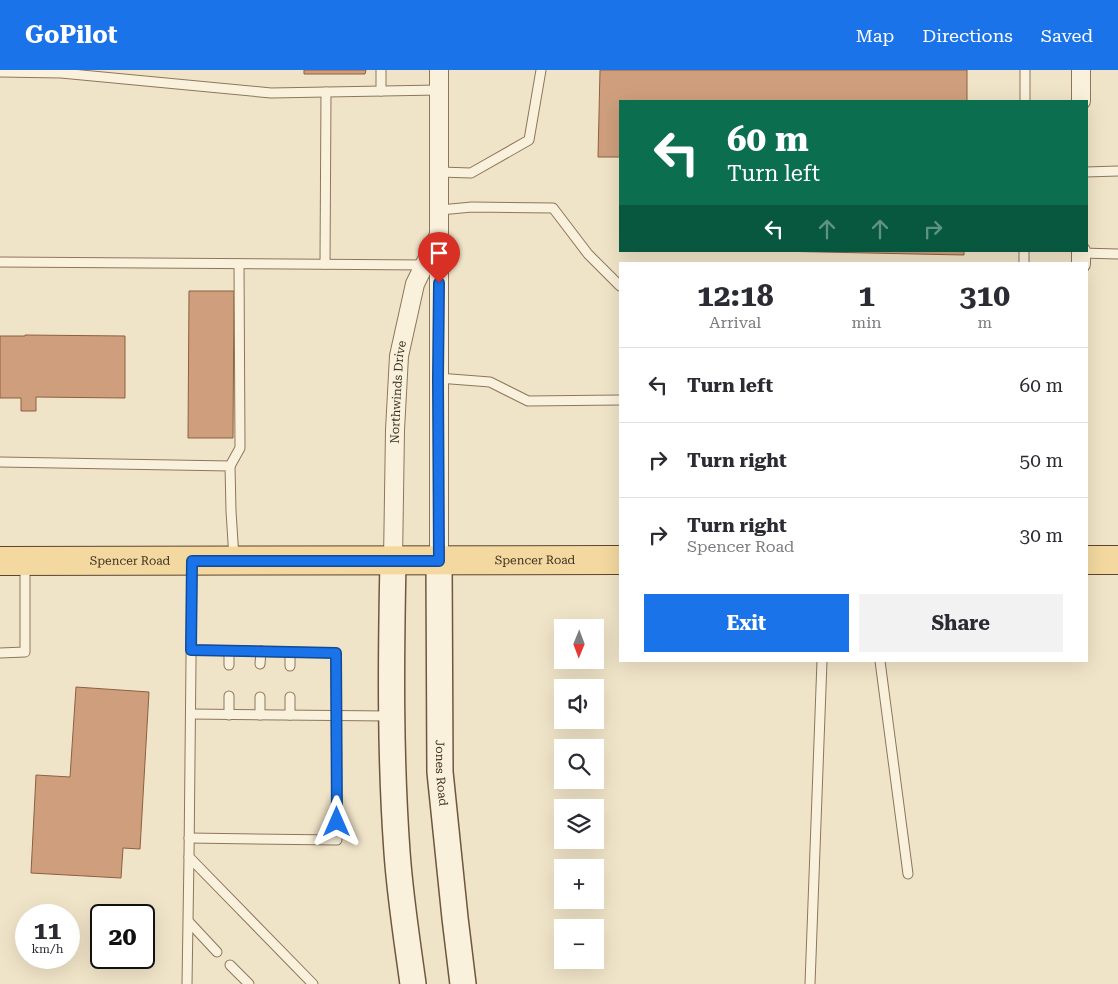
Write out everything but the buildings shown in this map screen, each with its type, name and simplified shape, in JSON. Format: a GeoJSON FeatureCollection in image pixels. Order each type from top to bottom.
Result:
{"type":"FeatureCollection","features":[{"type":"Feature","properties":{"kind":"main road"},"geometry":{"type":"LineString","coordinates":[[393,560],[392,716],[394,785],[398,854],[413,984]]}},
{"type":"Feature","properties":{"kind":"main road","name":"Spencer Road"},"geometry":{"type":"LineString","coordinates":[[12,561],[619,560]]}},
{"type":"Feature","properties":{"kind":"main road"},"geometry":{"type":"LineString","coordinates":[[1088,560],[1118,560]]}},
{"type":"Feature","properties":{"kind":"main road","name":"Jones Road"},"geometry":{"type":"LineString","coordinates":[[439,561],[440,772],[463,984]]}},
{"type":"Feature","properties":{"kind":"street","name":"Northwinds Drive"},"geometry":{"type":"LineString","coordinates":[[439,70],[440,232],[432,264],[438,378],[439,561]]}},
{"type":"Feature","properties":{"kind":"street"},"geometry":{"type":"LineString","coordinates":[[1081,70],[1081,100]]}},
{"type":"Feature","properties":{"kind":"street","name":"Northwinds Drive"},"geometry":{"type":"LineString","coordinates":[[393,560],[395,430],[399,356],[414,284],[432,264]]}},
{"type":"Feature","properties":{"kind":"lane"},"geometry":{"type":"LineString","coordinates":[[381,70],[381,91]]}},
{"type":"Feature","properties":{"kind":"lane"},"geometry":{"type":"LineString","coordinates":[[440,172],[471,173],[529,140],[541,70]]}},
{"type":"Feature","properties":{"kind":"lane"},"geometry":{"type":"LineString","coordinates":[[1025,70],[1025,100]]}},
{"type":"Feature","properties":{"kind":"lane"},"geometry":{"type":"LineString","coordinates":[[0,72],[61,73],[271,93],[439,90]]}},
{"type":"Feature","properties":{"kind":"lane"},"geometry":{"type":"LineString","coordinates":[[326,92],[326,264]]}},
{"type":"Feature","properties":{"kind":"lane"},"geometry":{"type":"LineString","coordinates":[[1088,172],[1118,171]]}},
{"type":"Feature","properties":{"kind":"lane"},"geometry":{"type":"LineString","coordinates":[[440,210],[472,207],[553,208],[588,254],[619,285]]}},
{"type":"Feature","properties":{"kind":"lane"},"geometry":{"type":"LineString","coordinates":[[1081,256],[1118,254]]}},
{"type":"Feature","properties":{"kind":"lane"},"geometry":{"type":"LineString","coordinates":[[0,262],[432,264]]}},
{"type":"Feature","properties":{"kind":"lane"},"geometry":{"type":"LineString","coordinates":[[234,561],[230,466],[240,448],[240,264]]}},
{"type":"Feature","properties":{"kind":"lane"},"geometry":{"type":"LineString","coordinates":[[438,378],[490,382],[528,400],[619,400]]}},
{"type":"Feature","properties":{"kind":"lane"},"geometry":{"type":"LineString","coordinates":[[0,462],[230,466]]}},
{"type":"Feature","properties":{"kind":"lane"},"geometry":{"type":"LineString","coordinates":[[0,653],[25,652],[12,561]]}},
{"type":"Feature","properties":{"kind":"lane"},"geometry":{"type":"LineString","coordinates":[[188,984],[192,561]]}},
{"type":"Feature","properties":{"kind":"lane"},"geometry":{"type":"LineString","coordinates":[[189,838],[337,840],[336,653],[191,650]]}},
{"type":"Feature","properties":{"kind":"lane"},"geometry":{"type":"LineString","coordinates":[[229,651],[229,664]]}},
{"type":"Feature","properties":{"kind":"lane"},"geometry":{"type":"LineString","coordinates":[[260,664],[261,651]]}},
{"type":"Feature","properties":{"kind":"lane"},"geometry":{"type":"LineString","coordinates":[[290,652],[290,666]]}},
{"type":"Feature","properties":{"kind":"lane"},"geometry":{"type":"LineString","coordinates":[[810,984],[822,662]]}},
{"type":"Feature","properties":{"kind":"lane"},"geometry":{"type":"LineString","coordinates":[[880,662],[908,874]]}},
{"type":"Feature","properties":{"kind":"lane"},"geometry":{"type":"LineString","coordinates":[[229,696],[229,714]]}},
{"type":"Feature","properties":{"kind":"lane"},"geometry":{"type":"LineString","coordinates":[[260,697],[260,715]]}},
{"type":"Feature","properties":{"kind":"lane"},"geometry":{"type":"LineString","coordinates":[[290,697],[290,715]]}},
{"type":"Feature","properties":{"kind":"lane"},"geometry":{"type":"LineString","coordinates":[[191,714],[392,716]]}},
{"type":"Feature","properties":{"kind":"lane"},"geometry":{"type":"LineString","coordinates":[[189,857],[313,984]]}},
{"type":"Feature","properties":{"kind":"lane"},"geometry":{"type":"LineString","coordinates":[[189,922],[218,952]]}},
{"type":"Feature","properties":{"kind":"lane"},"geometry":{"type":"LineString","coordinates":[[230,965],[249,984]]}},
{"type":"Feature","properties":{"kind":"route"},"geometry":{"type":"LineString","coordinates":[[337,822],[336,653],[191,650],[192,561],[439,561],[439,283]]}}]}
